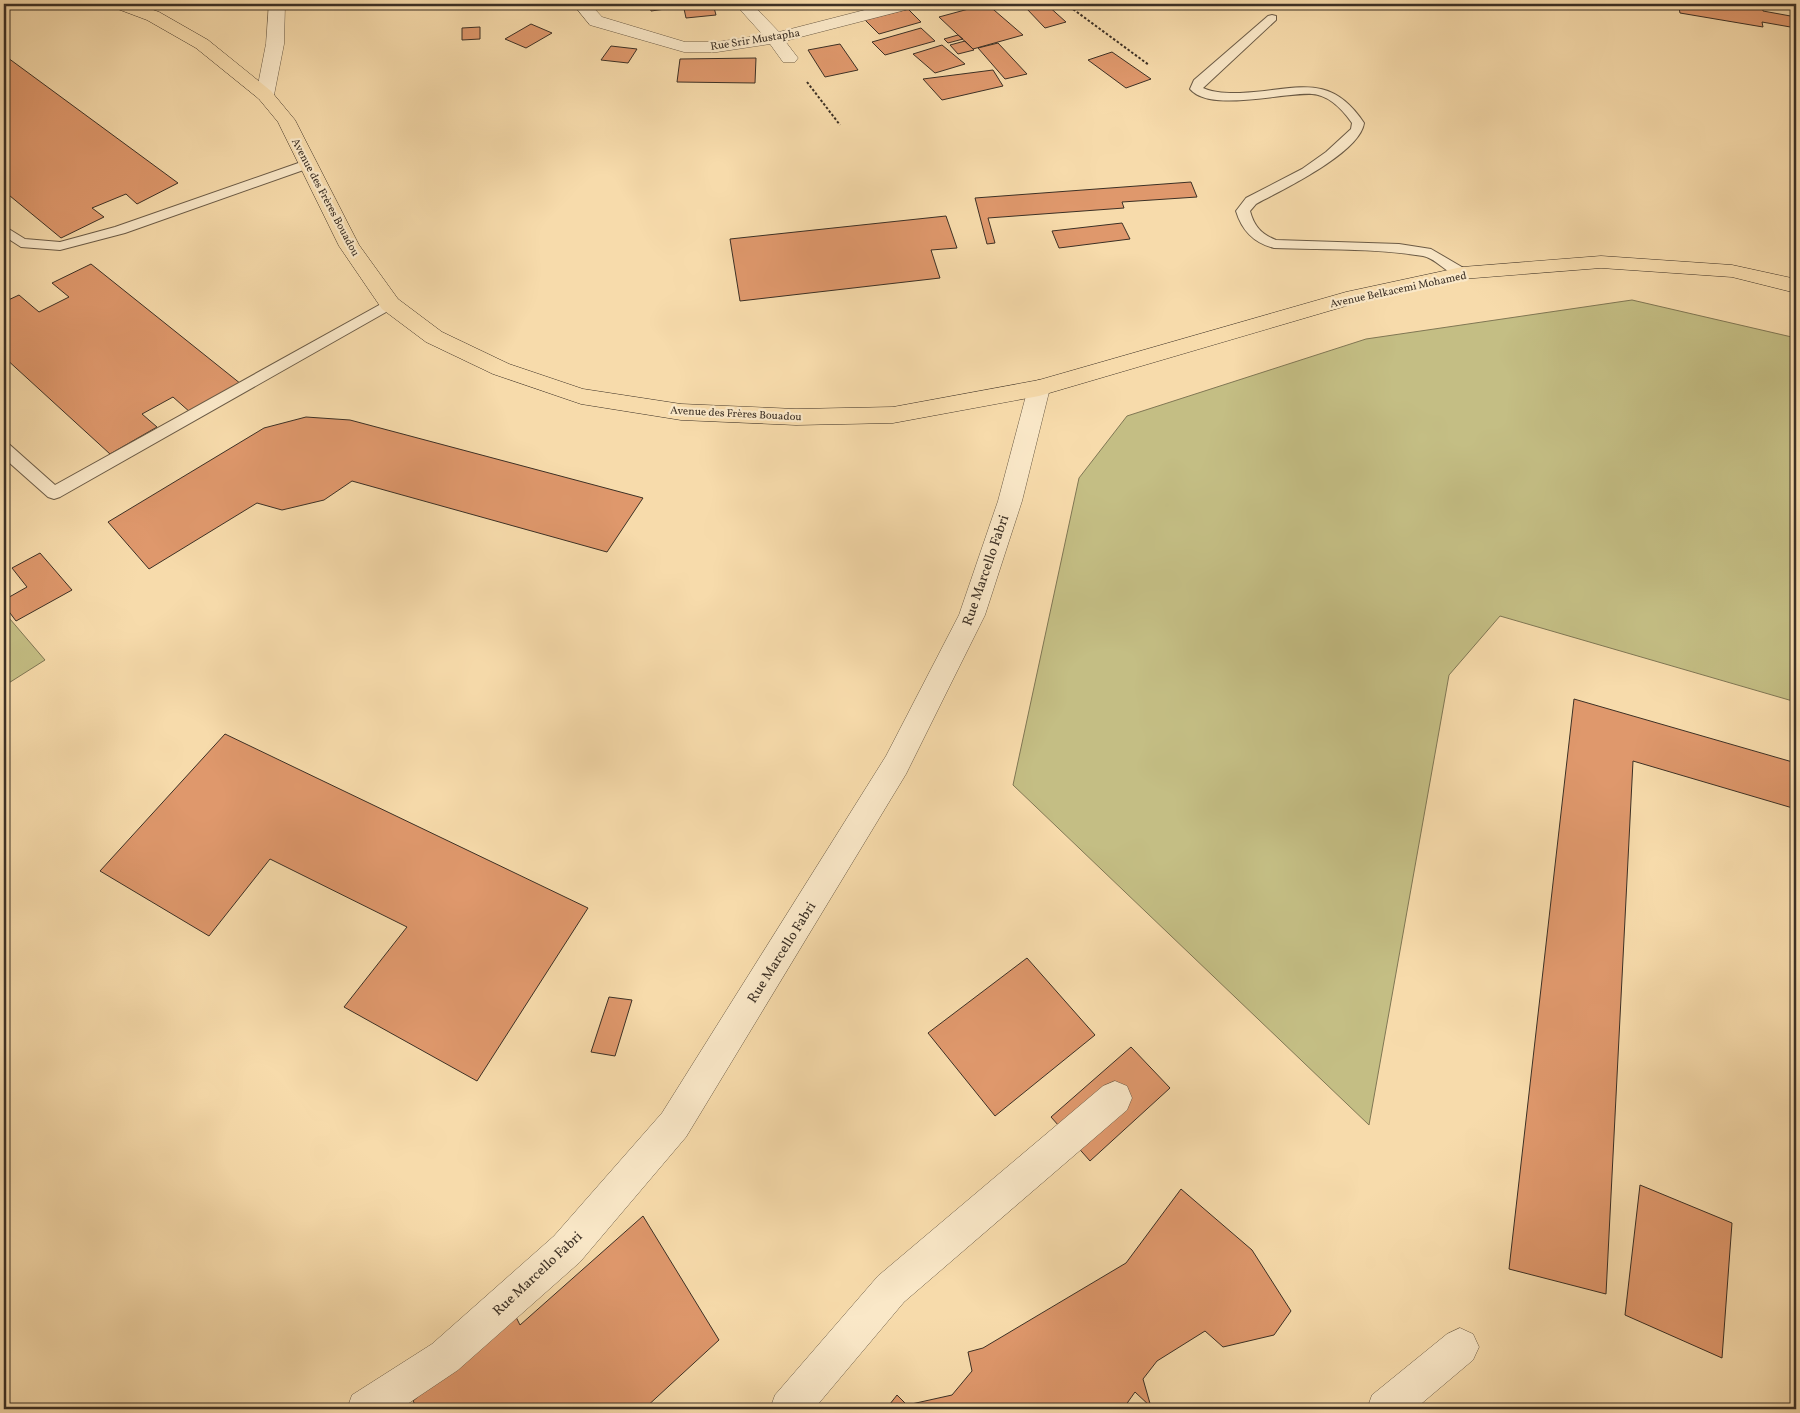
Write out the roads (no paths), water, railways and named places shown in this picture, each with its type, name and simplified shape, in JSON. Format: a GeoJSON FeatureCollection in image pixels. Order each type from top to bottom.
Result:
{"type":"FeatureCollection","features":[{"type":"Feature","properties":{"kind":"main road","name":"Avenue des Frères Bouadou"},"geometry":{"type":"LineString","coordinates":[[121,4],[153,16],[202,44],[265,95],[286,120],[349,246],[390,304],[434,337],[501,369],[580,396],[681,412],[796,417],[894,415],[1040,388]]}},
{"type":"Feature","properties":{"kind":"main road","name":"Avenue Belkacemi Mohamed"},"geometry":{"type":"LineString","coordinates":[[1040,388],[1353,296],[1462,273],[1601,262],[1732,271],[1796,286]]}},
{"type":"Feature","properties":{"kind":"street"},"geometry":{"type":"LineString","coordinates":[[265,95],[275,44],[278,4]]}},
{"type":"Feature","properties":{"kind":"street","name":"Rue Srir Mustapha"},"geometry":{"type":"LineString","coordinates":[[581,4],[596,21],[684,47],[717,47],[775,38],[907,4]]}},
{"type":"Feature","properties":{"kind":"street"},"geometry":{"type":"LineString","coordinates":[[743,4],[775,38],[790,58]]}},
{"type":"Feature","properties":{"kind":"street","name":"Rue Marcello Fabri"},"geometry":{"type":"LineString","coordinates":[[366,1409],[445,1357],[567,1249],[674,1125],[896,765],[972,615],[1010,501],[1040,388]]}},
{"type":"Feature","properties":{"kind":"street"},"geometry":{"type":"LineString","coordinates":[[788,1409],[891,1289],[1115,1098]]}},
{"type":"Feature","properties":{"kind":"street"},"geometry":{"type":"LineString","coordinates":[[1386,1409],[1460,1347]]}},
{"type":"Feature","properties":{"kind":"lane"},"geometry":{"type":"LineString","coordinates":[[1272,18],[1198,83],[1196,89],[1201,93],[1221,96],[1312,90],[1326,93],[1344,104],[1358,123],[1357,130],[1331,155],[1307,172],[1252,200],[1242,211],[1245,222],[1251,232],[1263,240],[1274,244],[1399,248],[1431,253],[1462,273]]}},
{"type":"Feature","properties":{"kind":"lane"},"geometry":{"type":"LineString","coordinates":[[4,230],[21,243],[60,246],[120,230],[307,164]]}},
{"type":"Feature","properties":{"kind":"lane"},"geometry":{"type":"LineString","coordinates":[[4,449],[54,493],[390,304]]}}]}
